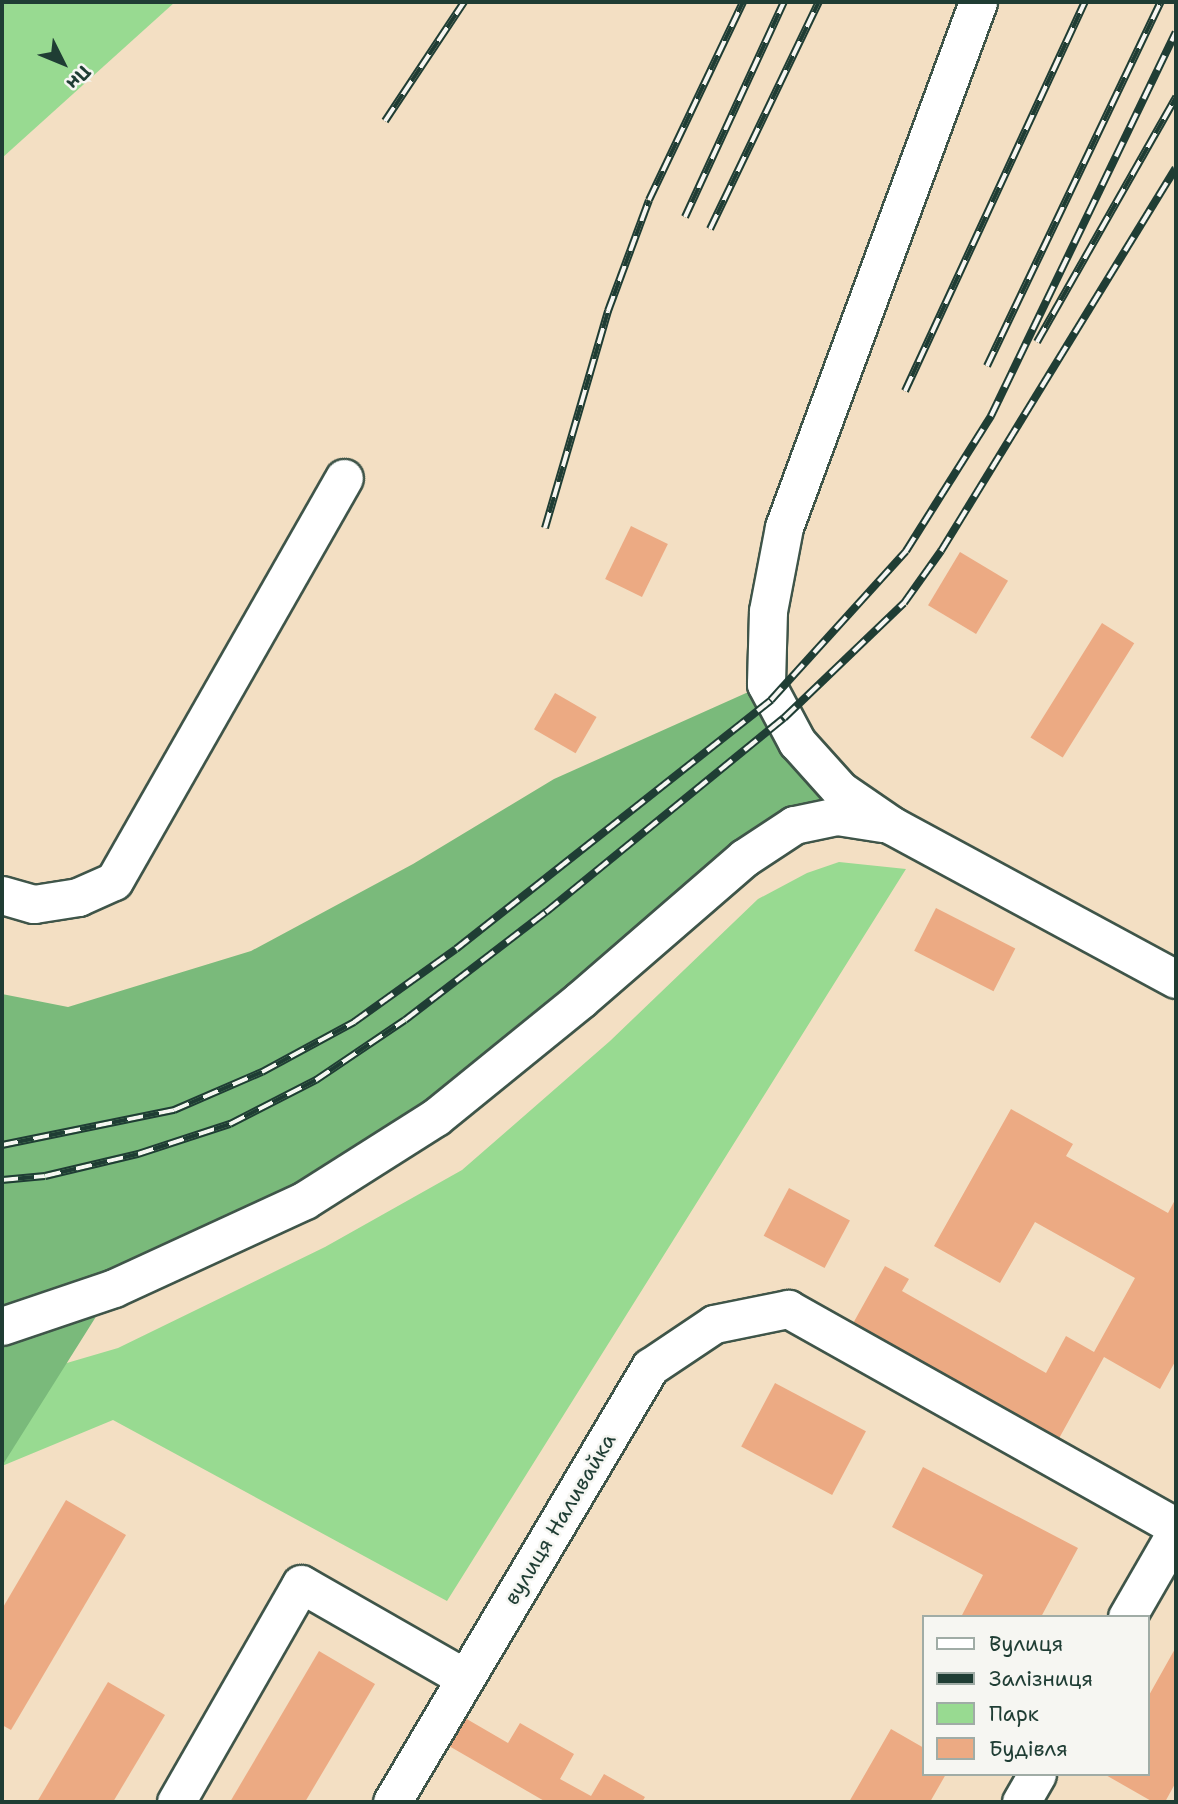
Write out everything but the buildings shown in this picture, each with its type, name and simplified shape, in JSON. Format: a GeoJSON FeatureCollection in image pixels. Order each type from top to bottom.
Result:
{"type":"FeatureCollection","features":[{"type":"Feature","properties":{"kind":"street"},"geometry":{"type":"LineString","coordinates":[[978,2],[784,527],[768,611],[766,684],[771,700],[797,742],[840,790],[891,825],[1176,979]]}},
{"type":"Feature","properties":{"kind":"street"},"geometry":{"type":"LineString","coordinates":[[2,895],[34,904],[78,897],[114,881],[344,478]]}},
{"type":"Feature","properties":{"kind":"street"},"geometry":{"type":"LineString","coordinates":[[2,1326],[114,1288],[304,1200],[436,1117],[744,858],[793,825],[837,816],[891,825]]}},
{"type":"Feature","properties":{"kind":"street","name":"вулиця Наливайка"},"geometry":{"type":"LineString","coordinates":[[391,1802],[650,1367],[714,1324],[788,1309],[1176,1529]]}},
{"type":"Feature","properties":{"kind":"street"},"geometry":{"type":"LineString","coordinates":[[1128,1615],[1176,1529]]}},
{"type":"Feature","properties":{"kind":"street"},"geometry":{"type":"LineString","coordinates":[[176,1802],[301,1584],[465,1678]]}},
{"type":"Feature","properties":{"kind":"street"},"geometry":{"type":"LineString","coordinates":[[1021,1802],[1036,1776]]}},
{"type":"Feature","properties":{"kind":"green space"},"geometry":{"type":"Polygon","coordinates":[[[2,2],[175,2],[2,158],[2,2]]]}},
{"type":"Feature","properties":{"kind":"green space"},"geometry":{"type":"Polygon","coordinates":[[[766,684],[840,790],[436,1117],[114,1288],[2,1466],[2,994],[68,1007],[251,951],[413,864],[554,779],[766,684]]]}},
{"type":"Feature","properties":{"kind":"green space"},"geometry":{"type":"Polygon","coordinates":[[[839,862],[906,869],[447,1601],[113,1420],[2,1466],[2,1382],[118,1348],[325,1247],[462,1170],[610,1041],[758,899],[807,873],[839,862]]]}},
{"type":"Feature","properties":{"kind":"railway"},"geometry":{"type":"LineString","coordinates":[[385,121],[464,2]]}},
{"type":"Feature","properties":{"kind":"railway"},"geometry":{"type":"LineString","coordinates":[[545,528],[608,311],[649,200],[743,2]]}},
{"type":"Feature","properties":{"kind":"railway"},"geometry":{"type":"LineString","coordinates":[[685,217],[784,2]]}},
{"type":"Feature","properties":{"kind":"railway"},"geometry":{"type":"LineString","coordinates":[[710,229],[819,2]]}},
{"type":"Feature","properties":{"kind":"railway"},"geometry":{"type":"LineString","coordinates":[[905,391],[1085,2]]}},
{"type":"Feature","properties":{"kind":"railway"},"geometry":{"type":"LineString","coordinates":[[987,366],[1161,2]]}},
{"type":"Feature","properties":{"kind":"railway"},"geometry":{"type":"LineString","coordinates":[[2,1145],[174,1110],[262,1072],[354,1022],[456,949],[771,700],[906,551],[991,416],[1176,32]]}},
{"type":"Feature","properties":{"kind":"railway"},"geometry":{"type":"LineString","coordinates":[[1037,342],[1176,97]]}},
{"type":"Feature","properties":{"kind":"railway"},"geometry":{"type":"LineString","coordinates":[[2,1180],[45,1176],[138,1154],[230,1124],[316,1080],[405,1020],[546,912],[784,718],[904,603],[941,551],[1176,168]]}}]}
